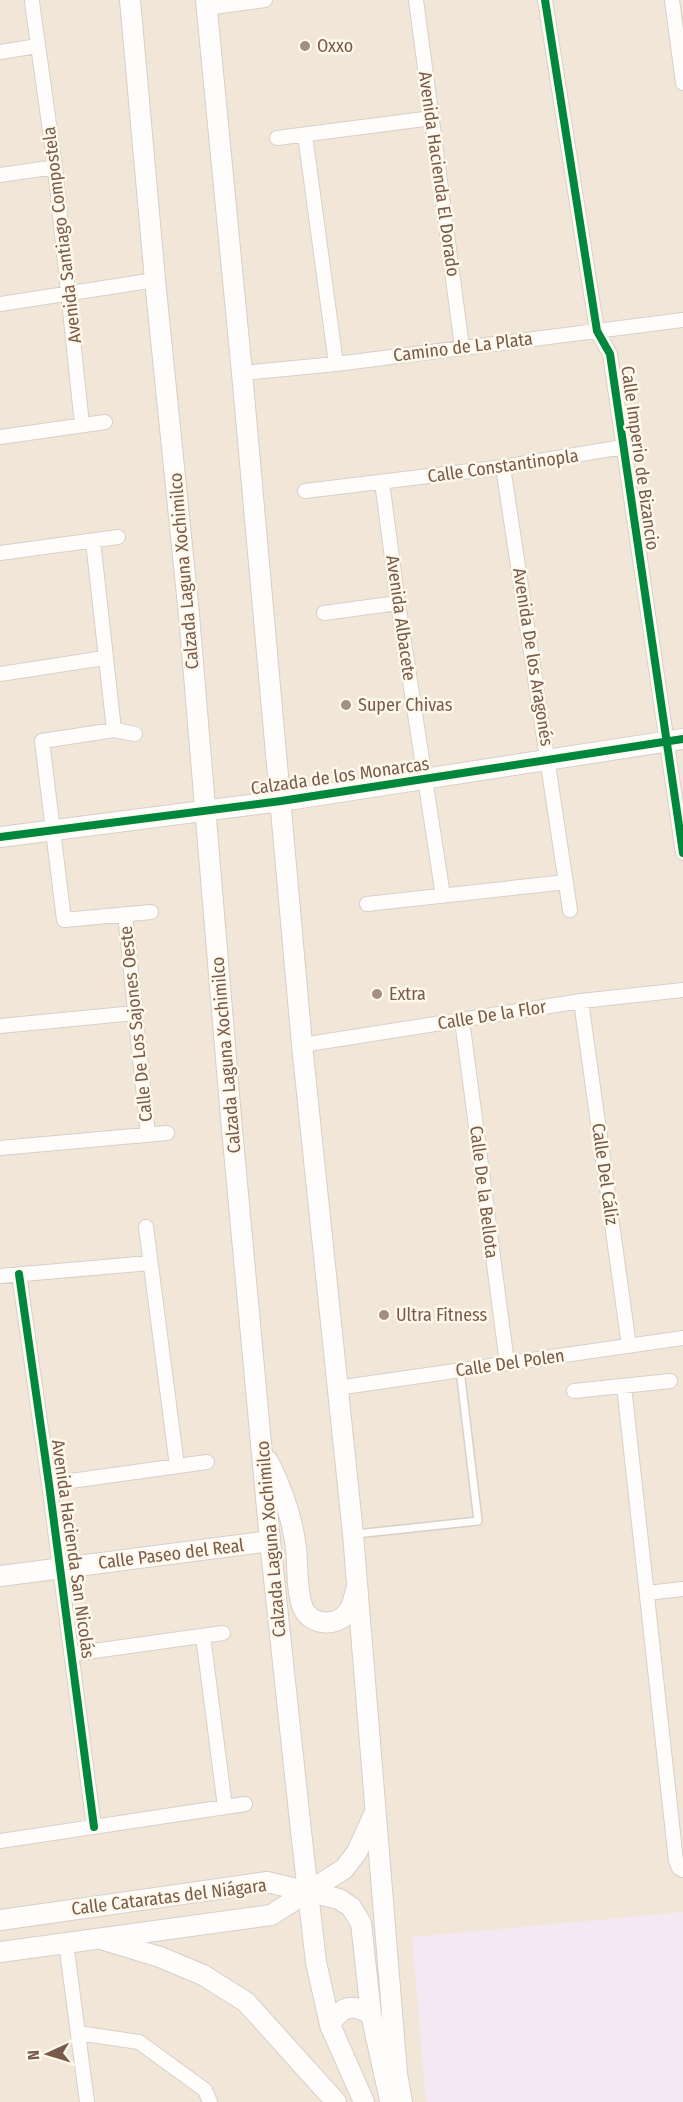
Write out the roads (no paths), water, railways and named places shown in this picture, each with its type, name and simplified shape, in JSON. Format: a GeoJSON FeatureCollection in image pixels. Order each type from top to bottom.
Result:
{"type":"FeatureCollection","features":[{"type":"Feature","properties":{"kind":"main road","name":"Calzada Laguna Xochimilco"},"geometry":{"type":"LineString","coordinates":[[130,0],[206,810],[231,1118],[270,1541],[308,1892],[316,1962],[330,2025],[364,2102]]}},
{"type":"Feature","properties":{"kind":"main road"},"geometry":{"type":"LineString","coordinates":[[206,4],[243,373],[302,1045],[353,1534],[377,1806],[397,2074],[402,2102]]}},
{"type":"Feature","properties":{"kind":"main road","name":"Calzada de los Monarcas"},"geometry":{"type":"LineString","coordinates":[[0,837],[280,801],[675,740]]}},
{"type":"Feature","properties":{"kind":"main road"},"geometry":{"type":"LineString","coordinates":[[263,1450],[283,1489],[296,1547],[299,1596],[304,1610],[312,1620],[327,1623],[341,1620],[350,1610],[357,1584]]}},
{"type":"Feature","properties":{"kind":"main road","name":"Calle Paseo del Real"},"geometry":{"type":"LineString","coordinates":[[0,1576],[270,1541]]}},
{"type":"Feature","properties":{"kind":"main road"},"geometry":{"type":"LineString","coordinates":[[308,1892],[344,1869],[357,1852],[377,1806]]}},
{"type":"Feature","properties":{"kind":"main road","name":"Calle Cataratas del Niágara"},"geometry":{"type":"LineString","coordinates":[[0,1920],[267,1882],[308,1892]]}},
{"type":"Feature","properties":{"kind":"main road"},"geometry":{"type":"LineString","coordinates":[[308,1892],[339,1899],[351,1906],[361,1923],[371,2014],[387,2094],[391,2102]]}},
{"type":"Feature","properties":{"kind":"main road","name":"Calle Cataratas del Niágara"},"geometry":{"type":"LineString","coordinates":[[0,1952],[271,1915],[308,1892]]}},
{"type":"Feature","properties":{"kind":"main road"},"geometry":{"type":"LineString","coordinates":[[98,1939],[159,1958],[203,1976],[246,2002],[336,2102]]}},
{"type":"Feature","properties":{"kind":"main road"},"geometry":{"type":"LineString","coordinates":[[330,2025],[337,2013],[352,2007],[362,2008],[371,2014]]}},
{"type":"Feature","properties":{"kind":"street"},"geometry":{"type":"LineString","coordinates":[[206,4],[265,0]]}},
{"type":"Feature","properties":{"kind":"street","name":"Avenida Hacienda El Dorado"},"geometry":{"type":"LineString","coordinates":[[416,0],[462,347]]}},
{"type":"Feature","properties":{"kind":"street","name":"Calle Imperio de Bizancio"},"geometry":{"type":"LineString","coordinates":[[545,0],[597,331],[610,354],[623,447],[675,740],[683,853]]}},
{"type":"Feature","properties":{"kind":"street"},"geometry":{"type":"LineString","coordinates":[[672,0],[683,82]]}},
{"type":"Feature","properties":{"kind":"street","name":"Avenida Santiago Compostela"},"geometry":{"type":"LineString","coordinates":[[32,2],[55,167],[82,424]]}},
{"type":"Feature","properties":{"kind":"street"},"geometry":{"type":"LineString","coordinates":[[0,52],[37,46]]}},
{"type":"Feature","properties":{"kind":"street"},"geometry":{"type":"LineString","coordinates":[[277,138],[432,118]]}},
{"type":"Feature","properties":{"kind":"street"},"geometry":{"type":"LineString","coordinates":[[305,135],[336,363]]}},
{"type":"Feature","properties":{"kind":"street"},"geometry":{"type":"LineString","coordinates":[[0,175],[55,167]]}},
{"type":"Feature","properties":{"kind":"street"},"geometry":{"type":"LineString","coordinates":[[0,304],[155,280]]}},
{"type":"Feature","properties":{"kind":"street","name":"Camino de La Plata"},"geometry":{"type":"LineString","coordinates":[[243,373],[683,320]]}},
{"type":"Feature","properties":{"kind":"street"},"geometry":{"type":"LineString","coordinates":[[0,437],[105,422]]}},
{"type":"Feature","properties":{"kind":"street","name":"Calle Constantinopla"},"geometry":{"type":"LineString","coordinates":[[305,491],[503,467],[623,447]]}},
{"type":"Feature","properties":{"kind":"street","name":"Avenida De los Aragonés"},"geometry":{"type":"LineString","coordinates":[[503,467],[570,910]]}},
{"type":"Feature","properties":{"kind":"street","name":"Avenida Albacete"},"geometry":{"type":"LineString","coordinates":[[382,482],[398,603],[443,896]]}},
{"type":"Feature","properties":{"kind":"street"},"geometry":{"type":"LineString","coordinates":[[0,553],[118,537]]}},
{"type":"Feature","properties":{"kind":"street"},"geometry":{"type":"LineString","coordinates":[[93,541],[114,730]]}},
{"type":"Feature","properties":{"kind":"street"},"geometry":{"type":"LineString","coordinates":[[324,613],[398,603]]}},
{"type":"Feature","properties":{"kind":"street"},"geometry":{"type":"LineString","coordinates":[[0,674],[105,657]]}},
{"type":"Feature","properties":{"kind":"street"},"geometry":{"type":"LineString","coordinates":[[54,831],[42,741],[114,730],[135,734]]}},
{"type":"Feature","properties":{"kind":"street","name":"Calle De Los Sajones Oeste"},"geometry":{"type":"LineString","coordinates":[[0,1148],[148,1135],[125,914],[64,920],[54,831]]}},
{"type":"Feature","properties":{"kind":"street"},"geometry":{"type":"LineString","coordinates":[[367,904],[566,882]]}},
{"type":"Feature","properties":{"kind":"street"},"geometry":{"type":"LineString","coordinates":[[125,914],[151,912]]}},
{"type":"Feature","properties":{"kind":"street","name":"Calle De la Flor"},"geometry":{"type":"LineString","coordinates":[[302,1045],[581,1001],[683,990]]}},
{"type":"Feature","properties":{"kind":"street","name":"Calle Del Cáliz"},"geometry":{"type":"LineString","coordinates":[[581,1001],[628,1346]]}},
{"type":"Feature","properties":{"kind":"street"},"geometry":{"type":"LineString","coordinates":[[0,1026],[135,1013]]}},
{"type":"Feature","properties":{"kind":"street","name":"Calle De la Bellota"},"geometry":{"type":"LineString","coordinates":[[462,1020],[507,1363]]}},
{"type":"Feature","properties":{"kind":"street"},"geometry":{"type":"LineString","coordinates":[[148,1135],[166,1133]]}},
{"type":"Feature","properties":{"kind":"street"},"geometry":{"type":"LineString","coordinates":[[146,1227],[177,1466]]}},
{"type":"Feature","properties":{"kind":"street"},"geometry":{"type":"LineString","coordinates":[[0,1276],[150,1263]]}},
{"type":"Feature","properties":{"kind":"street","name":"Avenida Hacienda San Nicolás"},"geometry":{"type":"LineString","coordinates":[[19,1275],[94,1827]]}},
{"type":"Feature","properties":{"kind":"street","name":"Calle Del Polen"},"geometry":{"type":"LineString","coordinates":[[337,1388],[683,1338]]}},
{"type":"Feature","properties":{"kind":"street"},"geometry":{"type":"LineString","coordinates":[[574,1391],[670,1381]]}},
{"type":"Feature","properties":{"kind":"street"},"geometry":{"type":"LineString","coordinates":[[624,1386],[675,1861],[683,1870]]}},
{"type":"Feature","properties":{"kind":"street"},"geometry":{"type":"LineString","coordinates":[[49,1484],[207,1462]]}},
{"type":"Feature","properties":{"kind":"street"},"geometry":{"type":"LineString","coordinates":[[647,1593],[683,1589]]}},
{"type":"Feature","properties":{"kind":"street"},"geometry":{"type":"LineString","coordinates":[[72,1654],[223,1633]]}},
{"type":"Feature","properties":{"kind":"street"},"geometry":{"type":"LineString","coordinates":[[203,1636],[225,1807]]}},
{"type":"Feature","properties":{"kind":"street"},"geometry":{"type":"LineString","coordinates":[[0,1841],[244,1804]]}},
{"type":"Feature","properties":{"kind":"street"},"geometry":{"type":"LineString","coordinates":[[66,1943],[87,2102]]}},
{"type":"Feature","properties":{"kind":"street"},"geometry":{"type":"LineString","coordinates":[[78,2033],[139,2042],[205,2090],[210,2102]]}},
{"type":"Feature","properties":{"kind":"lane"},"geometry":{"type":"LineString","coordinates":[[353,1534],[478,1521],[460,1370]]}},
{"type":"Feature","properties":{"kind":"place","name":"Oxxo"},"geometry":{"type":"Point","coordinates":[305,46]}},
{"type":"Feature","properties":{"kind":"place","name":"Super Chivas"},"geometry":{"type":"Point","coordinates":[346,705]}},
{"type":"Feature","properties":{"kind":"place","name":"Extra"},"geometry":{"type":"Point","coordinates":[377,994]}},
{"type":"Feature","properties":{"kind":"place","name":"Ultra Fitness"},"geometry":{"type":"Point","coordinates":[384,1315]}}]}
